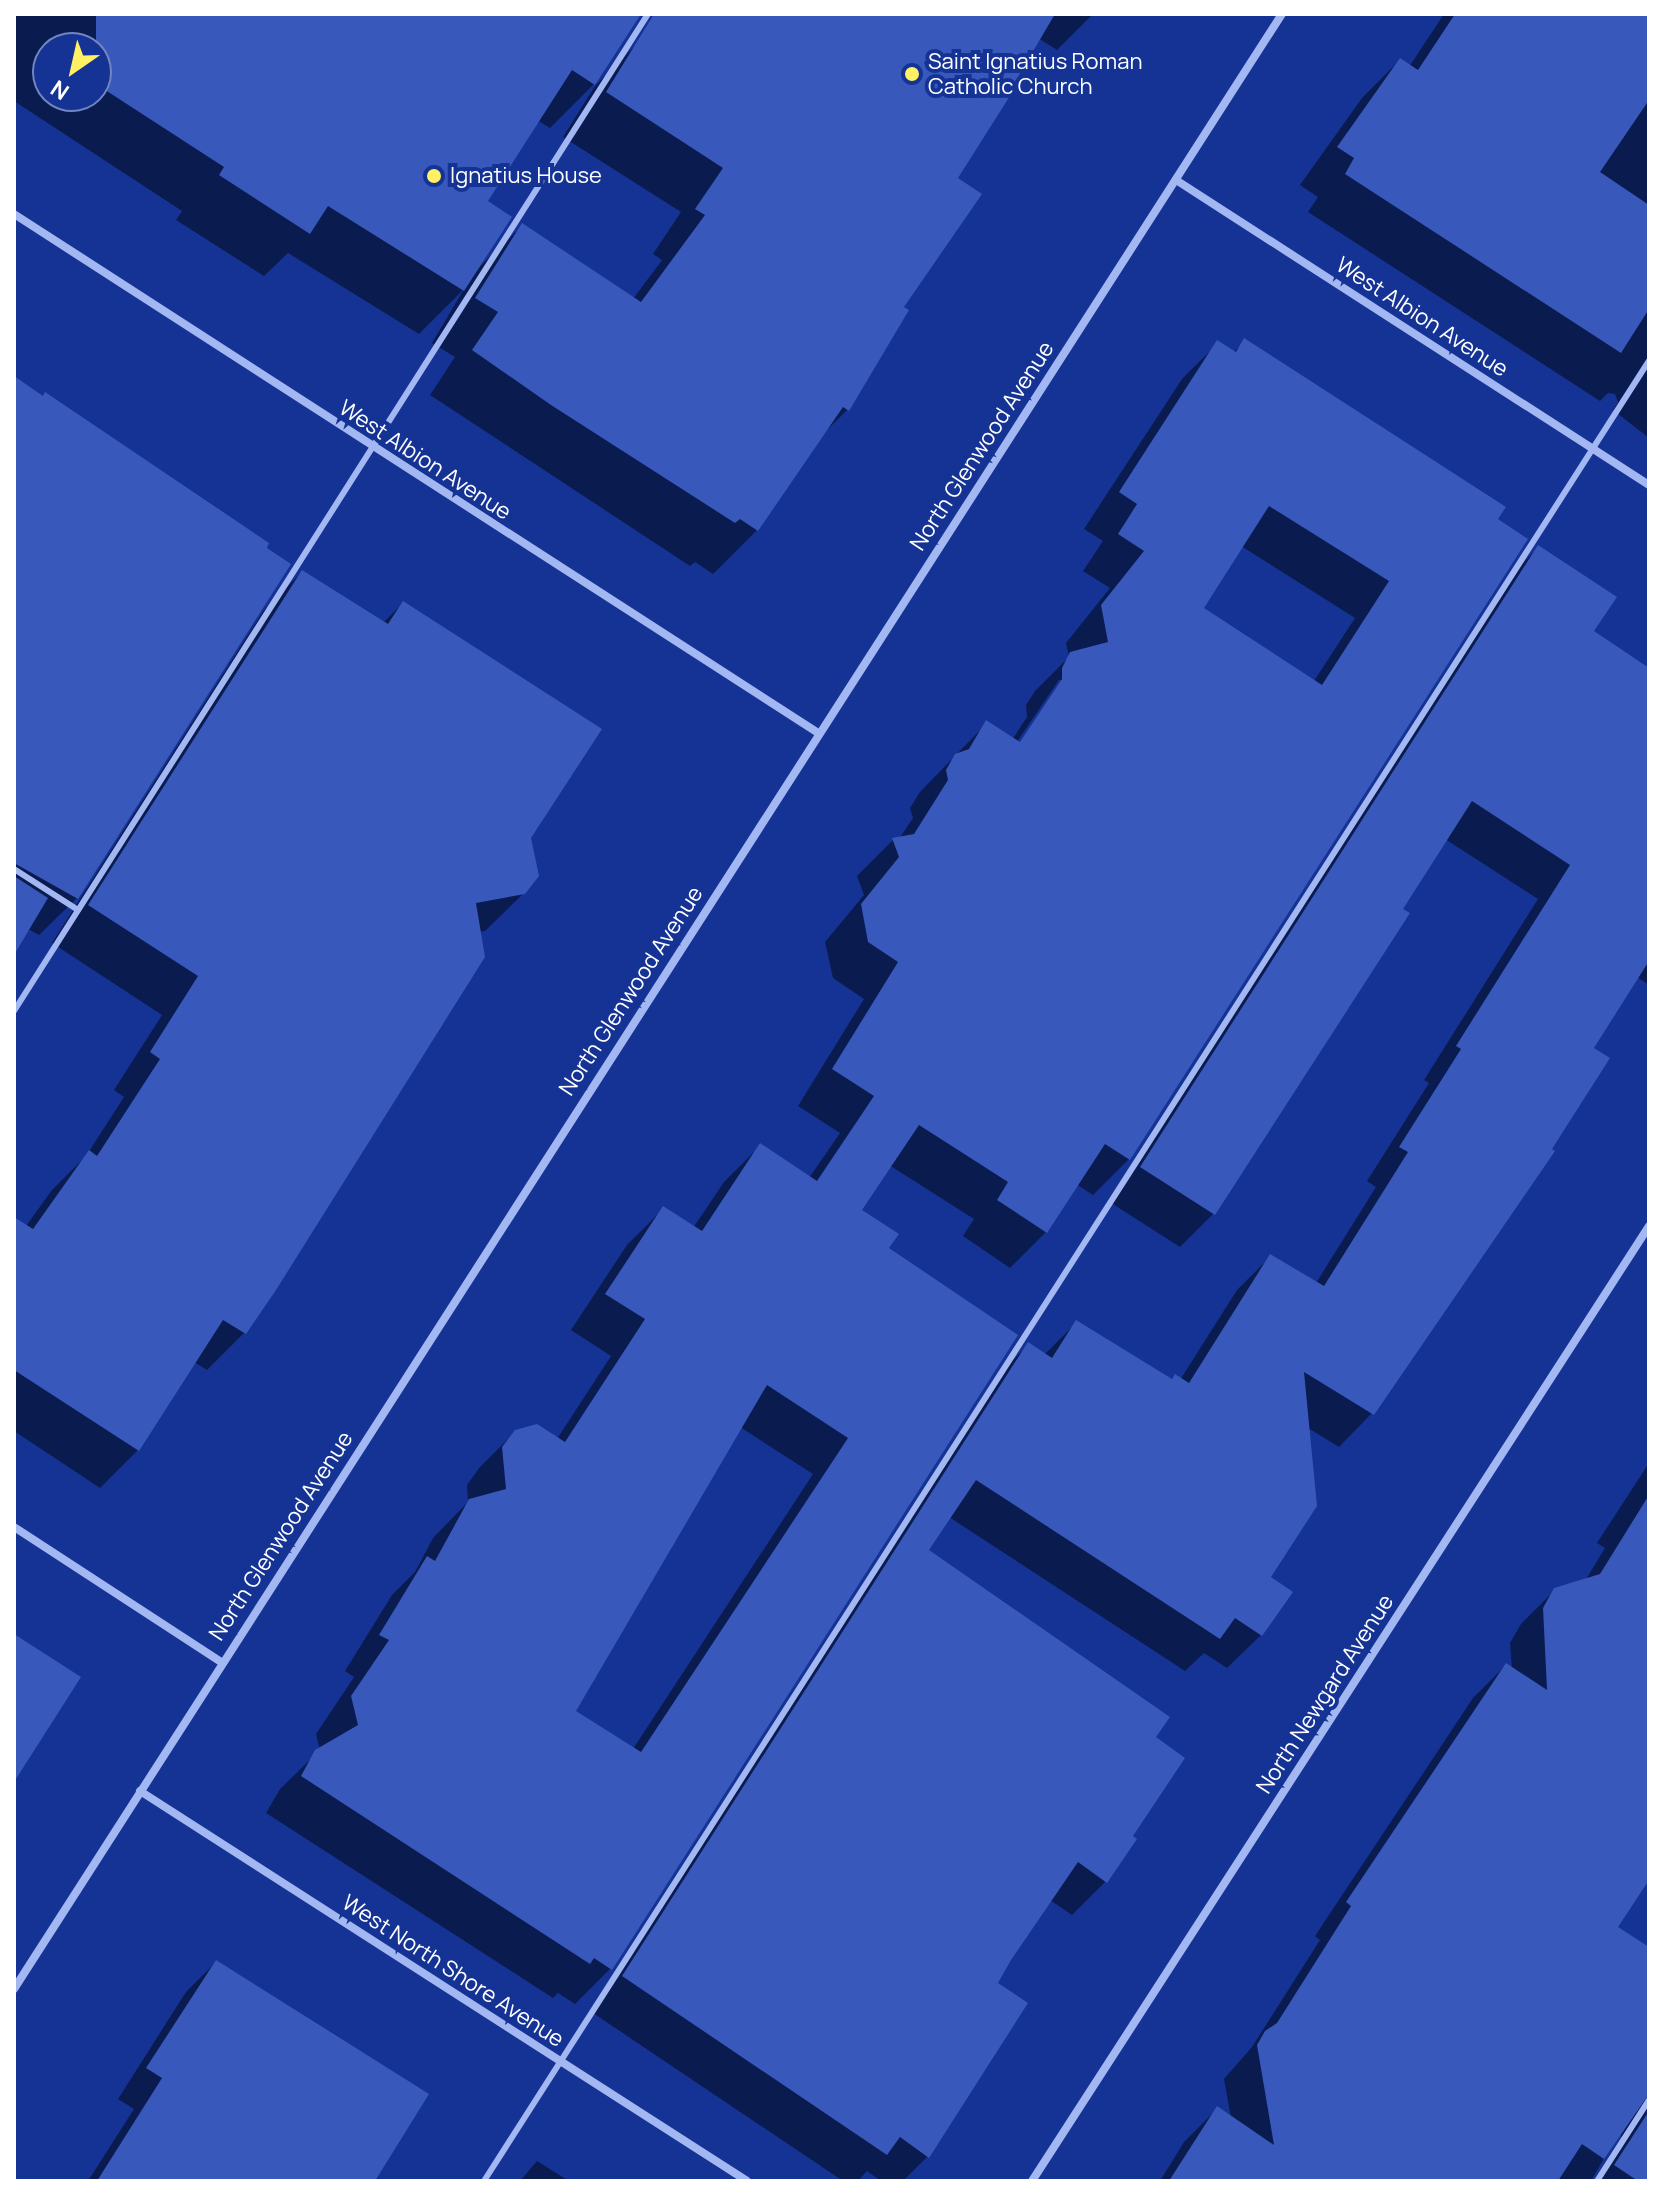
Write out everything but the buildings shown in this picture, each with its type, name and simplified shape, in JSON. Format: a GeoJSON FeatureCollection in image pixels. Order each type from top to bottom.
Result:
{"type":"FeatureCollection","features":[{"type":"Feature","properties":{"kind":"street","name":"North Glenwood Avenue"},"geometry":{"type":"LineString","coordinates":[[14,1989],[221,1662],[1282,14]]}},
{"type":"Feature","properties":{"kind":"street","name":"West Albion Avenue"},"geometry":{"type":"LineString","coordinates":[[1176,180],[1649,485]]}},
{"type":"Feature","properties":{"kind":"street","name":"West Albion Avenue"},"geometry":{"type":"LineString","coordinates":[[14,214],[818,733]]}},
{"type":"Feature","properties":{"kind":"street","name":"North Newgard Avenue"},"geometry":{"type":"LineString","coordinates":[[1032,2181],[1649,1226]]}},
{"type":"Feature","properties":{"kind":"street"},"geometry":{"type":"LineString","coordinates":[[14,1527],[221,1662]]}},
{"type":"Feature","properties":{"kind":"street","name":"West North Shore Avenue"},"geometry":{"type":"LineString","coordinates":[[140,1791],[747,2181]]}},
{"type":"Feature","properties":{"kind":"lane"},"geometry":{"type":"LineString","coordinates":[[14,1011],[648,14]]}},
{"type":"Feature","properties":{"kind":"lane"},"geometry":{"type":"LineString","coordinates":[[484,2181],[1649,361]]}},
{"type":"Feature","properties":{"kind":"lane"},"geometry":{"type":"LineString","coordinates":[[14,869],[78,910]]}},
{"type":"Feature","properties":{"kind":"lane"},"geometry":{"type":"LineString","coordinates":[[1597,2181],[1649,2100]]}},
{"type":"Feature","properties":{"kind":"place","name":"Saint Ignatius Roman Catholic Church"},"geometry":{"type":"Point","coordinates":[912,74]}},
{"type":"Feature","properties":{"kind":"place","name":"Ignatius House"},"geometry":{"type":"Point","coordinates":[434,176]}}]}
